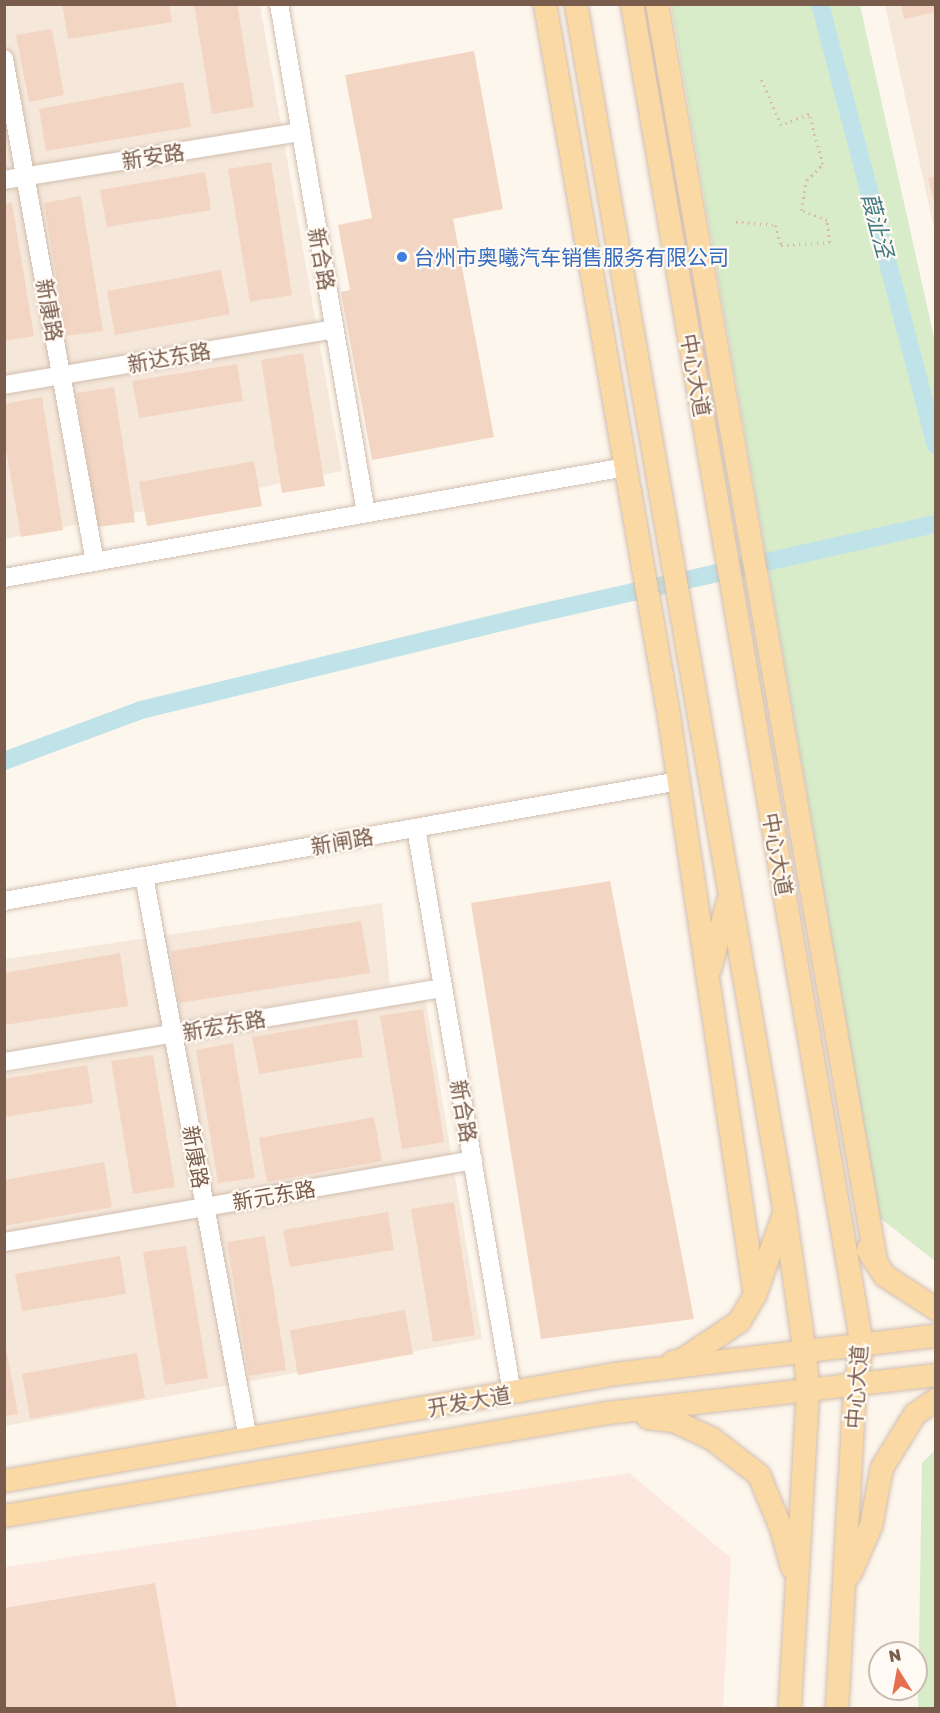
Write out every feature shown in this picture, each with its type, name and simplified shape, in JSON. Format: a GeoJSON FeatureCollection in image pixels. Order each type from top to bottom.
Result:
{"type":"FeatureCollection","features":[{"type":"Feature","properties":{"kind":"main road"},"geometry":{"type":"LineString","coordinates":[[545,4],[679,781],[754,1295]]}},
{"type":"Feature","properties":{"kind":"main road"},"geometry":{"type":"LineString","coordinates":[[634,4],[662,42]]}},
{"type":"Feature","properties":{"kind":"main road","name":"中心大道"},"geometry":{"type":"LineString","coordinates":[[634,4],[862,1346],[855,1387],[837,1708]]}},
{"type":"Feature","properties":{"kind":"main road"},"geometry":{"type":"LineString","coordinates":[[657,4],[760,616],[876,1262]]}},
{"type":"Feature","properties":{"kind":"main road"},"geometry":{"type":"LineString","coordinates":[[552,47],[576,8]]}},
{"type":"Feature","properties":{"kind":"main road"},"geometry":{"type":"LineString","coordinates":[[576,8],[785,1213],[805,1354],[808,1392],[790,1708]]}},
{"type":"Feature","properties":{"kind":"main road"},"geometry":{"type":"LineString","coordinates":[[697,380],[713,338]]}},
{"type":"Feature","properties":{"kind":"main road"},"geometry":{"type":"LineString","coordinates":[[606,353],[645,413]]}},
{"type":"Feature","properties":{"kind":"main road"},"geometry":{"type":"LineString","coordinates":[[708,976],[730,895]]}},
{"type":"Feature","properties":{"kind":"main road"},"geometry":{"type":"LineString","coordinates":[[788,916],[822,966]]}},
{"type":"Feature","properties":{"kind":"main road"},"geometry":{"type":"LineString","coordinates":[[836,1195],[885,1276],[936,1309]]}},
{"type":"Feature","properties":{"kind":"main road"},"geometry":{"type":"LineString","coordinates":[[615,1374],[682,1360],[739,1322],[754,1295],[785,1213]]}},
{"type":"Feature","properties":{"kind":"main road","name":"开发大道"},"geometry":{"type":"LineString","coordinates":[[4,1481],[615,1374],[805,1354],[936,1336]]}},
{"type":"Feature","properties":{"kind":"main road","name":"开发大道"},"geometry":{"type":"LineString","coordinates":[[4,1516],[608,1413],[855,1387],[936,1375]]}},
{"type":"Feature","properties":{"kind":"main road"},"geometry":{"type":"LineString","coordinates":[[844,1589],[871,1526],[882,1468],[915,1414],[936,1400]]}},
{"type":"Feature","properties":{"kind":"main road"},"geometry":{"type":"LineString","coordinates":[[608,1413],[674,1421],[711,1438],[759,1475],[782,1528],[797,1587]]}},
{"type":"Feature","properties":{"kind":"street","name":"新合路"},"geometry":{"type":"LineString","coordinates":[[279,4],[366,513]]}},
{"type":"Feature","properties":{"kind":"street","name":"新康路"},"geometry":{"type":"LineString","coordinates":[[4,58],[95,562]]}},
{"type":"Feature","properties":{"kind":"street","name":"新安路"},"geometry":{"type":"LineString","coordinates":[[4,180],[301,132]]}},
{"type":"Feature","properties":{"kind":"street","name":"新达东路"},"geometry":{"type":"LineString","coordinates":[[4,385],[334,329]]}},
{"type":"Feature","properties":{"kind":"street"},"geometry":{"type":"LineString","coordinates":[[4,578],[626,467]]}},
{"type":"Feature","properties":{"kind":"street","name":"新闸路"},"geometry":{"type":"LineString","coordinates":[[4,901],[679,781]]}},
{"type":"Feature","properties":{"kind":"street","name":"新合路"},"geometry":{"type":"LineString","coordinates":[[416,828],[512,1393]]}},
{"type":"Feature","properties":{"kind":"street","name":"新康路"},"geometry":{"type":"LineString","coordinates":[[144,876],[248,1439]]}},
{"type":"Feature","properties":{"kind":"street","name":"新宏东路"},"geometry":{"type":"LineString","coordinates":[[4,1062],[443,988]]}},
{"type":"Feature","properties":{"kind":"street","name":"新元东路"},"geometry":{"type":"LineString","coordinates":[[4,1242],[473,1160]]}},
{"type":"Feature","properties":{"kind":"path"},"geometry":{"type":"LineString","coordinates":[[736,222],[775,225],[781,245],[830,242],[827,220],[801,210],[807,180],[823,164],[809,114],[781,124],[761,78]]}},
{"type":"Feature","properties":{"kind":"shaded area"},"geometry":{"type":"Polygon","coordinates":[[[5,5],[260,5],[342,471],[5,539],[5,5]]]}},
{"type":"Feature","properties":{"kind":"shaded area"},"geometry":{"type":"Polygon","coordinates":[[[885,5],[935,5],[935,233],[885,5]]]}},
{"type":"Feature","properties":{"kind":"shaded area"},"geometry":{"type":"Polygon","coordinates":[[[382,903],[390,985],[5,1053],[5,959],[382,903]]]}},
{"type":"Feature","properties":{"kind":"shaded area"},"geometry":{"type":"Polygon","coordinates":[[[425,997],[482,1339],[5,1426],[5,1074],[425,997]]]}},
{"type":"Feature","properties":{"kind":"shaded area"},"geometry":{"type":"Polygon","coordinates":[[[629,1473],[731,1558],[723,1708],[5,1708],[5,1567],[629,1473]]]}},
{"type":"Feature","properties":{"kind":"green space"},"geometry":{"type":"Polygon","coordinates":[[[671,5],[860,5],[935,342],[935,1261],[880,1218],[671,5]]]}},
{"type":"Feature","properties":{"kind":"green space"},"geometry":{"type":"Polygon","coordinates":[[[935,1450],[935,1708],[918,1708],[918,1701],[928,1701],[928,1641],[919,1641],[922,1463],[935,1450]]]}},
{"type":"Feature","properties":{"kind":"building"},"geometry":{"type":"Polygon","coordinates":[[[62,4],[169,4],[172,22],[68,39],[62,4]]]}},
{"type":"Feature","properties":{"kind":"building"},"geometry":{"type":"Polygon","coordinates":[[[194,4],[237,4],[254,107],[212,114],[194,4]]]}},
{"type":"Feature","properties":{"kind":"building"},"geometry":{"type":"Polygon","coordinates":[[[901,4],[936,4],[936,12],[904,19],[901,4]]]}},
{"type":"Feature","properties":{"kind":"building"},"geometry":{"type":"Polygon","coordinates":[[[52,29],[64,95],[29,102],[16,35],[52,29]]]}},
{"type":"Feature","properties":{"kind":"building","name":"台州市奥曦汽车销售服务有限公司"},"geometry":{"type":"Polygon","coordinates":[[[474,51],[503,209],[453,219],[494,437],[372,460],[341,292],[350,290],[338,225],[372,218],[345,75],[474,51]]]}},
{"type":"Feature","properties":{"kind":"building"},"geometry":{"type":"Polygon","coordinates":[[[183,82],[191,127],[46,151],[39,109],[183,82]]]}},
{"type":"Feature","properties":{"kind":"building"},"geometry":{"type":"Polygon","coordinates":[[[271,162],[292,295],[250,302],[228,169],[271,162]]]}},
{"type":"Feature","properties":{"kind":"building"},"geometry":{"type":"Polygon","coordinates":[[[205,172],[211,210],[107,227],[100,190],[205,172]]]}},
{"type":"Feature","properties":{"kind":"building"},"geometry":{"type":"Polygon","coordinates":[[[936,176],[936,205],[935,206],[928,178],[936,176]]]}},
{"type":"Feature","properties":{"kind":"building"},"geometry":{"type":"Polygon","coordinates":[[[81,196],[103,331],[66,336],[44,203],[81,196]]]}},
{"type":"Feature","properties":{"kind":"building"},"geometry":{"type":"Polygon","coordinates":[[[12,203],[34,336],[4,341],[4,204],[12,203]]]}},
{"type":"Feature","properties":{"kind":"building"},"geometry":{"type":"Polygon","coordinates":[[[221,270],[230,314],[115,335],[107,291],[221,270]]]}},
{"type":"Feature","properties":{"kind":"building"},"geometry":{"type":"Polygon","coordinates":[[[303,353],[325,486],[282,493],[261,360],[303,353]]]}},
{"type":"Feature","properties":{"kind":"building"},"geometry":{"type":"Polygon","coordinates":[[[237,364],[243,401],[139,418],[132,381],[237,364]]]}},
{"type":"Feature","properties":{"kind":"building"},"geometry":{"type":"Polygon","coordinates":[[[114,387],[135,522],[98,527],[76,393],[114,387]]]}},
{"type":"Feature","properties":{"kind":"building"},"geometry":{"type":"Polygon","coordinates":[[[42,397],[63,530],[21,537],[4,438],[4,404],[42,397]]]}},
{"type":"Feature","properties":{"kind":"building"},"geometry":{"type":"Polygon","coordinates":[[[254,461],[262,506],[147,526],[139,482],[254,461]]]}},
{"type":"Feature","properties":{"kind":"building"},"geometry":{"type":"Polygon","coordinates":[[[610,881],[694,1319],[541,1339],[471,903],[610,881]]]}},
{"type":"Feature","properties":{"kind":"building"},"geometry":{"type":"Polygon","coordinates":[[[361,921],[370,973],[179,1003],[171,951],[361,921]]]}},
{"type":"Feature","properties":{"kind":"building"},"geometry":{"type":"Polygon","coordinates":[[[120,953],[128,1006],[4,1025],[4,973],[120,953]]]}},
{"type":"Feature","properties":{"kind":"building"},"geometry":{"type":"Polygon","coordinates":[[[423,1009],[444,1142],[402,1149],[380,1016],[423,1009]]]}},
{"type":"Feature","properties":{"kind":"building"},"geometry":{"type":"Polygon","coordinates":[[[357,1019],[363,1057],[259,1074],[252,1037],[357,1019]]]}},
{"type":"Feature","properties":{"kind":"building"},"geometry":{"type":"Polygon","coordinates":[[[233,1043],[255,1178],[218,1183],[196,1050],[233,1043]]]}},
{"type":"Feature","properties":{"kind":"building"},"geometry":{"type":"Polygon","coordinates":[[[153,1055],[175,1187],[133,1194],[111,1061],[153,1055]]]}},
{"type":"Feature","properties":{"kind":"building"},"geometry":{"type":"Polygon","coordinates":[[[87,1065],[93,1103],[4,1117],[4,1079],[87,1065]]]}},
{"type":"Feature","properties":{"kind":"building"},"geometry":{"type":"Polygon","coordinates":[[[374,1117],[382,1161],[267,1182],[259,1138],[374,1117]]]}},
{"type":"Feature","properties":{"kind":"building"},"geometry":{"type":"Polygon","coordinates":[[[104,1162],[112,1207],[4,1226],[4,1180],[104,1162]]]}},
{"type":"Feature","properties":{"kind":"building"},"geometry":{"type":"Polygon","coordinates":[[[454,1202],[475,1335],[433,1342],[411,1209],[454,1202]]]}},
{"type":"Feature","properties":{"kind":"building"},"geometry":{"type":"Polygon","coordinates":[[[388,1212],[394,1250],[290,1267],[283,1230],[388,1212]]]}},
{"type":"Feature","properties":{"kind":"building"},"geometry":{"type":"Polygon","coordinates":[[[265,1236],[286,1370],[249,1376],[227,1242],[265,1236]]]}},
{"type":"Feature","properties":{"kind":"building"},"geometry":{"type":"Polygon","coordinates":[[[186,1246],[208,1378],[165,1385],[143,1252],[186,1246]]]}},
{"type":"Feature","properties":{"kind":"building"},"geometry":{"type":"Polygon","coordinates":[[[120,1256],[126,1294],[22,1311],[15,1274],[120,1256]]]}},
{"type":"Feature","properties":{"kind":"building"},"geometry":{"type":"Polygon","coordinates":[[[405,1310],[413,1354],[298,1375],[290,1330],[405,1310]]]}},
{"type":"Feature","properties":{"kind":"building"},"geometry":{"type":"Polygon","coordinates":[[[4,1336],[18,1414],[4,1416],[4,1336]]]}},
{"type":"Feature","properties":{"kind":"building"},"geometry":{"type":"Polygon","coordinates":[[[137,1353],[145,1398],[30,1419],[22,1374],[137,1353]]]}},
{"type":"Feature","properties":{"kind":"building"},"geometry":{"type":"Polygon","coordinates":[[[155,1583],[177,1708],[4,1708],[4,1608],[155,1583]]]}},
{"type":"Feature","properties":{"kind":"waterway","name":"葭沚泾"},"geometry":{"type":"LineString","coordinates":[[820,4],[936,445]]}},
{"type":"Feature","properties":{"kind":"waterway"},"geometry":{"type":"LineString","coordinates":[[4,761],[141,710],[522,617],[936,524]]}},
{"type":"Feature","properties":{"kind":"place","name":"台州市奥曦汽车销售服务有限公司"},"geometry":{"type":"Point","coordinates":[402,257]}}]}
